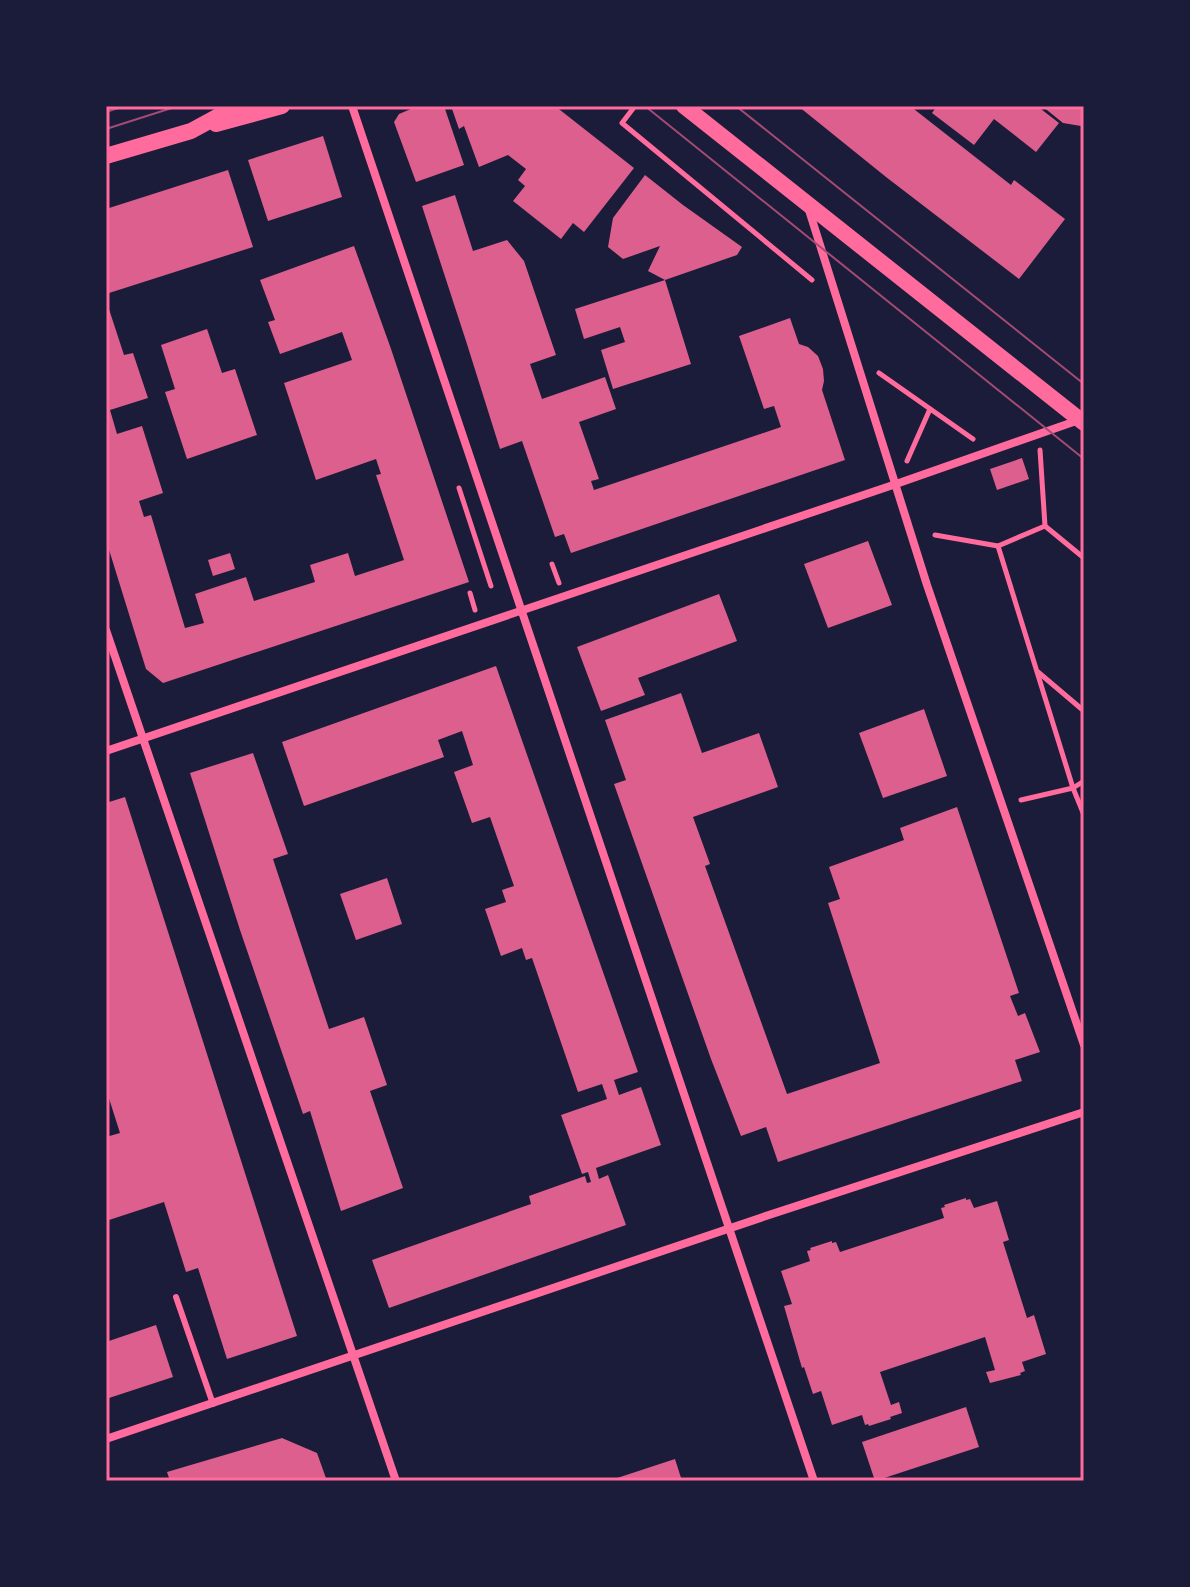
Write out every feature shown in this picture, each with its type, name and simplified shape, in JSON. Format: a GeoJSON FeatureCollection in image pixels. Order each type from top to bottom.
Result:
{"type":"FeatureCollection","features":[{"type":"Feature","properties":{"kind":"main road"},"geometry":{"type":"LineString","coordinates":[[191,131],[237,106]]}},
{"type":"Feature","properties":{"kind":"main road"},"geometry":{"type":"LineString","coordinates":[[106,156],[282,106]]}},
{"type":"Feature","properties":{"kind":"main road"},"geometry":{"type":"LineString","coordinates":[[684,106],[1082,422]]}},
{"type":"Feature","properties":{"kind":"street"},"geometry":{"type":"LineString","coordinates":[[352,106],[814,1481]]}},
{"type":"Feature","properties":{"kind":"street"},"geometry":{"type":"LineString","coordinates":[[807,204],[927,585],[1084,1045]]}},
{"type":"Feature","properties":{"kind":"street"},"geometry":{"type":"LineString","coordinates":[[106,751],[1082,422]]}},
{"type":"Feature","properties":{"kind":"street"},"geometry":{"type":"LineString","coordinates":[[106,630],[396,1481]]}},
{"type":"Feature","properties":{"kind":"street"},"geometry":{"type":"LineString","coordinates":[[106,1439],[1084,1112]]}},
{"type":"Feature","properties":{"kind":"lane"},"geometry":{"type":"LineString","coordinates":[[176,1297],[213,1404]]}},
{"type":"Feature","properties":{"kind":"path"},"geometry":{"type":"LineString","coordinates":[[635,106],[622,123],[813,282]]}},
{"type":"Feature","properties":{"kind":"path"},"geometry":{"type":"LineString","coordinates":[[879,373],[973,439]]}},
{"type":"Feature","properties":{"kind":"path"},"geometry":{"type":"LineString","coordinates":[[907,461],[930,409]]}},
{"type":"Feature","properties":{"kind":"path"},"geometry":{"type":"LineString","coordinates":[[1040,450],[1045,526],[1084,558]]}},
{"type":"Feature","properties":{"kind":"path"},"geometry":{"type":"LineString","coordinates":[[935,535],[998,546],[1045,526]]}},
{"type":"Feature","properties":{"kind":"path"},"geometry":{"type":"LineString","coordinates":[[998,546],[1084,815]]}},
{"type":"Feature","properties":{"kind":"path"},"geometry":{"type":"LineString","coordinates":[[1038,671],[1084,711]]}},
{"type":"Feature","properties":{"kind":"path"},"geometry":{"type":"LineString","coordinates":[[1021,800],[1073,788],[1084,781]]}},
{"type":"Feature","properties":{"kind":"building"},"geometry":{"type":"Polygon","coordinates":[[[418,106],[444,106],[464,165],[416,182],[394,122],[399,114],[418,106]]]}},
{"type":"Feature","properties":{"kind":"building"},"geometry":{"type":"Polygon","coordinates":[[[451,106],[555,106],[634,168],[584,232],[573,223],[561,239],[513,201],[525,186],[518,180],[526,169],[508,155],[479,167],[464,126],[459,129],[451,106]]]}},
{"type":"Feature","properties":{"kind":"building"},"geometry":{"type":"Polygon","coordinates":[[[798,106],[910,106],[1011,185],[1014,180],[1065,219],[1019,279],[798,106]]]}},
{"type":"Feature","properties":{"kind":"building"},"geometry":{"type":"Polygon","coordinates":[[[937,106],[1037,106],[1059,123],[1036,152],[994,119],[974,145],[932,113],[937,106]]]}},
{"type":"Feature","properties":{"kind":"building"},"geometry":{"type":"Polygon","coordinates":[[[1042,106],[1084,106],[1084,120],[1081,126],[1063,123],[1042,106]]]}},
{"type":"Feature","properties":{"kind":"building"},"geometry":{"type":"Polygon","coordinates":[[[323,136],[342,197],[268,221],[248,160],[323,136]]]}},
{"type":"Feature","properties":{"kind":"building"},"geometry":{"type":"Polygon","coordinates":[[[228,170],[253,247],[106,294],[106,209],[228,170]]]}},
{"type":"Feature","properties":{"kind":"building"},"geometry":{"type":"Polygon","coordinates":[[[645,175],[742,247],[737,255],[665,280],[648,271],[660,246],[623,259],[608,247],[613,218],[645,175]]]}},
{"type":"Feature","properties":{"kind":"building"},"geometry":{"type":"Polygon","coordinates":[[[455,195],[473,251],[507,240],[524,261],[556,355],[530,364],[542,399],[605,377],[616,409],[579,422],[599,479],[591,481],[594,490],[781,427],[774,406],[764,409],[739,336],[790,318],[799,344],[818,356],[823,369],[822,390],[845,460],[571,553],[564,534],[555,537],[522,441],[500,449],[422,206],[455,195]]]}},
{"type":"Feature","properties":{"kind":"building"},"geometry":{"type":"Polygon","coordinates":[[[354,246],[469,582],[163,683],[146,669],[106,540],[106,300],[124,355],[133,353],[148,398],[110,410],[117,434],[142,426],[163,493],[139,501],[144,517],[151,515],[185,628],[204,623],[195,594],[246,577],[254,601],[315,582],[310,565],[348,553],[355,576],[404,560],[376,475],[381,474],[376,459],[316,480],[284,383],[352,360],[342,332],[280,354],[268,322],[275,320],[260,280],[354,246]]]}},
{"type":"Feature","properties":{"kind":"building"},"geometry":{"type":"Polygon","coordinates":[[[665,280],[691,364],[613,389],[601,350],[625,342],[620,327],[584,339],[575,309],[665,280]]]}},
{"type":"Feature","properties":{"kind":"building"},"geometry":{"type":"Polygon","coordinates":[[[207,329],[222,373],[235,369],[257,435],[187,459],[165,392],[175,389],[161,345],[207,329]]]}},
{"type":"Feature","properties":{"kind":"building"},"geometry":{"type":"Polygon","coordinates":[[[1022,458],[1029,479],[997,490],[990,469],[1022,458]]]}},
{"type":"Feature","properties":{"kind":"building"},"geometry":{"type":"Polygon","coordinates":[[[868,541],[892,605],[828,628],[804,564],[868,541]]]}},
{"type":"Feature","properties":{"kind":"building"},"geometry":{"type":"Polygon","coordinates":[[[230,553],[235,569],[213,576],[208,560],[230,553]]]}},
{"type":"Feature","properties":{"kind":"building"},"geometry":{"type":"Polygon","coordinates":[[[719,594],[737,641],[638,678],[645,695],[601,711],[577,647],[719,594]]]}},
{"type":"Feature","properties":{"kind":"building"},"geometry":{"type":"Polygon","coordinates":[[[496,666],[638,1072],[614,1080],[619,1095],[641,1087],[661,1145],[596,1168],[599,1179],[608,1175],[626,1225],[389,1308],[372,1260],[531,1204],[529,1196],[585,1176],[587,1183],[591,1182],[588,1172],[582,1174],[561,1115],[607,1099],[602,1084],[578,1092],[532,958],[526,960],[522,948],[501,956],[485,909],[506,902],[502,890],[514,886],[490,817],[472,823],[454,772],[473,765],[462,731],[438,740],[444,757],[304,806],[282,742],[496,666]]]}},
{"type":"Feature","properties":{"kind":"building"},"geometry":{"type":"Polygon","coordinates":[[[681,693],[702,753],[759,733],[778,787],[693,817],[710,864],[705,866],[787,1094],[880,1063],[828,903],[840,899],[829,867],[904,840],[900,828],[957,807],[1019,993],[1010,996],[1018,1016],[1025,1013],[1040,1052],[1015,1060],[1022,1081],[778,1162],[766,1127],[741,1136],[614,784],[626,780],[605,720],[681,693]]]}},
{"type":"Feature","properties":{"kind":"building"},"geometry":{"type":"Polygon","coordinates":[[[924,709],[947,776],[883,798],[859,733],[924,709]]]}},
{"type":"Feature","properties":{"kind":"building"},"geometry":{"type":"Polygon","coordinates":[[[253,753],[288,854],[273,859],[329,1029],[364,1017],[387,1085],[370,1091],[403,1188],[341,1211],[310,1111],[303,1114],[190,773],[253,753]]]}},
{"type":"Feature","properties":{"kind":"building"},"geometry":{"type":"Polygon","coordinates":[[[125,797],[297,1336],[227,1359],[198,1268],[186,1272],[164,1202],[106,1221],[106,1137],[120,1133],[106,1089],[106,803],[125,797]]]}},
{"type":"Feature","properties":{"kind":"building"},"geometry":{"type":"Polygon","coordinates":[[[387,878],[402,924],[356,940],[340,894],[387,878]]]}},
{"type":"Feature","properties":{"kind":"building"},"geometry":{"type":"Polygon","coordinates":[[[970,1199],[974,1208],[997,1201],[1009,1240],[1003,1242],[1027,1318],[1034,1315],[1046,1354],[1022,1362],[1025,1371],[1021,1375],[990,1383],[986,1372],[995,1370],[985,1337],[880,1372],[891,1405],[899,1402],[902,1413],[869,1426],[865,1425],[862,1415],[832,1425],[821,1391],[813,1394],[802,1368],[784,1306],[792,1304],[781,1271],[810,1261],[807,1251],[810,1248],[832,1241],[836,1242],[840,1252],[944,1218],[941,1208],[944,1205],[970,1199]]]}},
{"type":"Feature","properties":{"kind":"building"},"geometry":{"type":"Polygon","coordinates":[[[156,1325],[173,1377],[106,1399],[106,1342],[156,1325]]]}},
{"type":"Feature","properties":{"kind":"building"},"geometry":{"type":"Polygon","coordinates":[[[966,1407],[979,1447],[875,1481],[862,1442],[966,1407]]]}},
{"type":"Feature","properties":{"kind":"building"},"geometry":{"type":"Polygon","coordinates":[[[282,1438],[317,1453],[327,1481],[170,1481],[167,1472],[282,1438]]]}},
{"type":"Feature","properties":{"kind":"building"},"geometry":{"type":"Polygon","coordinates":[[[675,1459],[682,1481],[611,1480],[675,1459]]]}},
{"type":"Feature","properties":{"kind":"tram line"},"geometry":{"type":"LineString","coordinates":[[106,112],[124,106]]}},
{"type":"Feature","properties":{"kind":"tram line"},"geometry":{"type":"LineString","coordinates":[[106,129],[178,106]]}},
{"type":"Feature","properties":{"kind":"tram line"},"geometry":{"type":"LineString","coordinates":[[645,106],[1084,459]]}},
{"type":"Feature","properties":{"kind":"tram line"},"geometry":{"type":"LineString","coordinates":[[736,106],[1084,384]]}}]}
